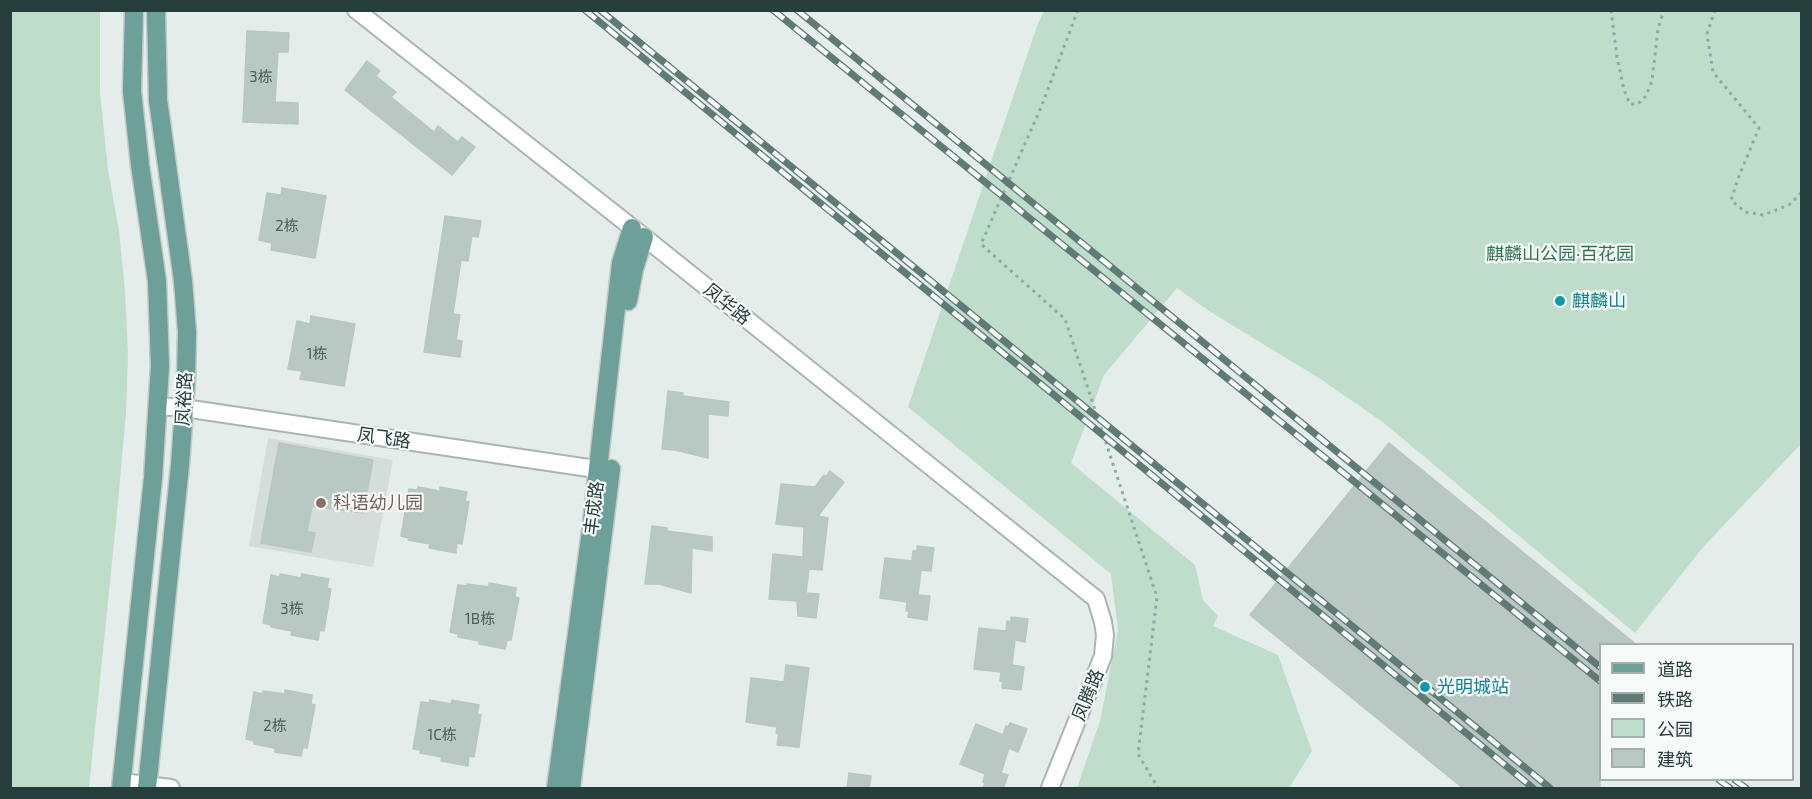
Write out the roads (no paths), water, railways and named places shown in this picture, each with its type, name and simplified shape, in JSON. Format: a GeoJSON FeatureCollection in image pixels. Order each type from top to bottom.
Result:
{"type":"FeatureCollection","features":[{"type":"Feature","properties":{"kind":"main road","name":"凤裕路"},"geometry":{"type":"LineString","coordinates":[[122,785],[153,478],[160,356],[157,281],[132,91],[134,10]]}},
{"type":"Feature","properties":{"kind":"main road","name":"凤裕路"},"geometry":{"type":"LineString","coordinates":[[147,787],[184,408],[187,332],[183,280],[158,100],[156,10]]}},
{"type":"Feature","properties":{"kind":"main road","name":"丰成路"},"geometry":{"type":"LineString","coordinates":[[571,789],[604,470],[621,263],[638,233]]}},
{"type":"Feature","properties":{"kind":"main road","name":"丰成路"},"geometry":{"type":"LineString","coordinates":[[556,789],[604,470]]}},
{"type":"Feature","properties":{"kind":"street","name":"凤华路"},"geometry":{"type":"LineString","coordinates":[[356,10],[1096,599]]}},
{"type":"Feature","properties":{"kind":"street","name":"凤飞路"},"geometry":{"type":"LineString","coordinates":[[158,406],[604,470]]}},
{"type":"Feature","properties":{"kind":"street","name":"凤腾路"},"geometry":{"type":"LineString","coordinates":[[1050,789],[1103,656],[1105,634],[1096,599]]}},
{"type":"Feature","properties":{"kind":"street"},"geometry":{"type":"LineString","coordinates":[[122,785],[171,789]]}},
{"type":"Feature","properties":{"kind":"railway"},"geometry":{"type":"LineString","coordinates":[[585,10],[1533,788]]}},
{"type":"Feature","properties":{"kind":"railway"},"geometry":{"type":"LineString","coordinates":[[600,10],[1550,788]]}},
{"type":"Feature","properties":{"kind":"railway"},"geometry":{"type":"LineString","coordinates":[[773,10],[1599,680]]}},
{"type":"Feature","properties":{"kind":"railway"},"geometry":{"type":"LineString","coordinates":[[797,10],[1599,666]]}},
{"type":"Feature","properties":{"kind":"railway"},"geometry":{"type":"LineString","coordinates":[[1720,781],[1730,788]]}},
{"type":"Feature","properties":{"kind":"railway"},"geometry":{"type":"LineString","coordinates":[[1736,781],[1746,788]]}},
{"type":"Feature","properties":{"kind":"place","name":"麒麟山"},"geometry":{"type":"Point","coordinates":[1560,301]}},
{"type":"Feature","properties":{"kind":"place","name":"科语幼儿园"},"geometry":{"type":"Point","coordinates":[321,503]}},
{"type":"Feature","properties":{"kind":"place","name":"光明城站"},"geometry":{"type":"Point","coordinates":[1425,687]}},
{"type":"Feature","properties":{"kind":"park label","name":"麒麟山公园·百花园"},"geometry":{"type":"Point","coordinates":[1560,254]}}]}
